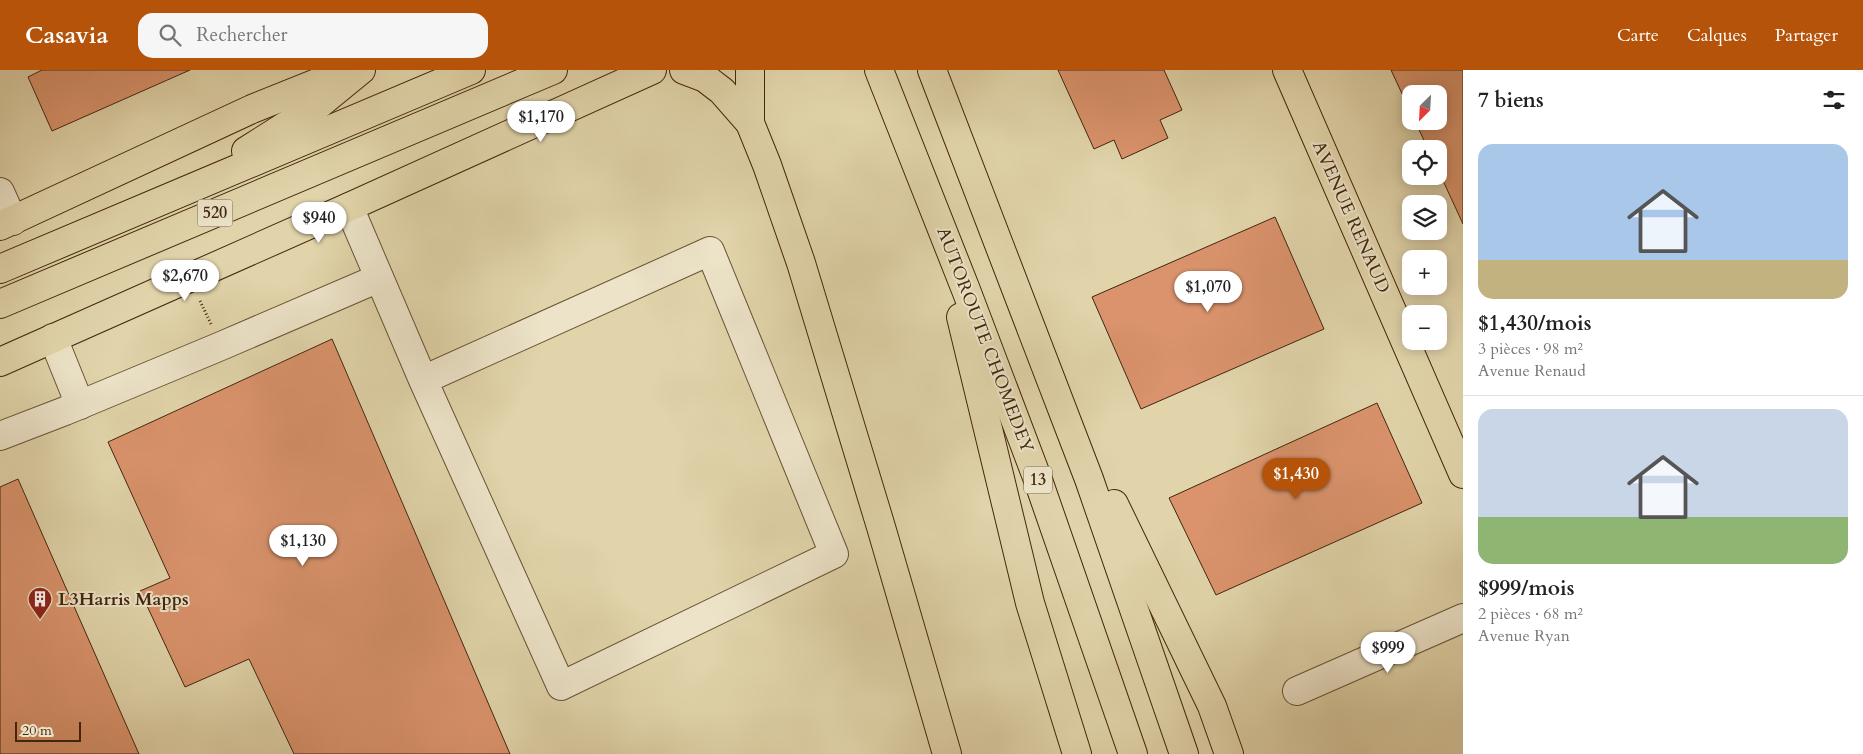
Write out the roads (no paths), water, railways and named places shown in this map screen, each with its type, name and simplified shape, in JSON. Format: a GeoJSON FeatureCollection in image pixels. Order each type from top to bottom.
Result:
{"type":"FeatureCollection","features":[{"type":"Feature","properties":{"kind":"main road"},"geometry":{"type":"LineString","coordinates":[[6,224],[252,109],[306,78],[349,70]]}},
{"type":"Feature","properties":{"kind":"main road"},"geometry":{"type":"LineString","coordinates":[[179,194],[317,106],[361,70]]}},
{"type":"Feature","properties":{"kind":"main road","name":"520"},"geometry":{"type":"LineString","coordinates":[[0,269],[471,70]]}},
{"type":"Feature","properties":{"kind":"main road","name":"520"},"geometry":{"type":"LineString","coordinates":[[0,304],[553,70]]}},
{"type":"Feature","properties":{"kind":"main road"},"geometry":{"type":"LineString","coordinates":[[0,362],[652,70]]}},
{"type":"Feature","properties":{"kind":"main road"},"geometry":{"type":"LineString","coordinates":[[684,70],[711,81],[722,90],[750,123],[767,165],[801,264],[881,527],[947,754]]}},
{"type":"Feature","properties":{"kind":"main road"},"geometry":{"type":"LineString","coordinates":[[750,70],[750,123]]}},
{"type":"Feature","properties":{"kind":"main road","name":"AUTOROUTE CHOMEDEY"},"geometry":{"type":"LineString","coordinates":[[879,70],[1038,480],[1133,754]]}},
{"type":"Feature","properties":{"kind":"main road"},"geometry":{"type":"LineString","coordinates":[[932,70],[1099,505],[1184,754]]}},
{"type":"Feature","properties":{"kind":"main road","name":"AVENUE RENAUD"},"geometry":{"type":"LineString","coordinates":[[1287,70],[1463,474]]}},
{"type":"Feature","properties":{"kind":"main road"},"geometry":{"type":"LineString","coordinates":[[934,208],[1030,603],[1077,754]]}},
{"type":"Feature","properties":{"kind":"main road"},"geometry":{"type":"LineString","coordinates":[[0,323],[61,278]]}},
{"type":"Feature","properties":{"kind":"main road"},"geometry":{"type":"LineString","coordinates":[[1047,366],[1212,706],[1229,754]]}},
{"type":"Feature","properties":{"kind":"street"},"geometry":{"type":"LineString","coordinates":[[0,192],[6,224]]}},
{"type":"Feature","properties":{"kind":"street"},"geometry":{"type":"LineString","coordinates":[[349,207],[423,380],[561,686],[834,554],[710,251],[423,380]]}},
{"type":"Feature","properties":{"kind":"street"},"geometry":{"type":"LineString","coordinates":[[0,436],[80,405],[379,278]]}},
{"type":"Feature","properties":{"kind":"street"},"geometry":{"type":"LineString","coordinates":[[53,338],[80,405]]}},
{"type":"Feature","properties":{"kind":"street"},"geometry":{"type":"LineString","coordinates":[[1297,691],[1463,618]]}},
{"type":"Feature","properties":{"kind":"place","name":"L3Harris Mapps"},"geometry":{"type":"Point","coordinates":[40,620]}}]}
